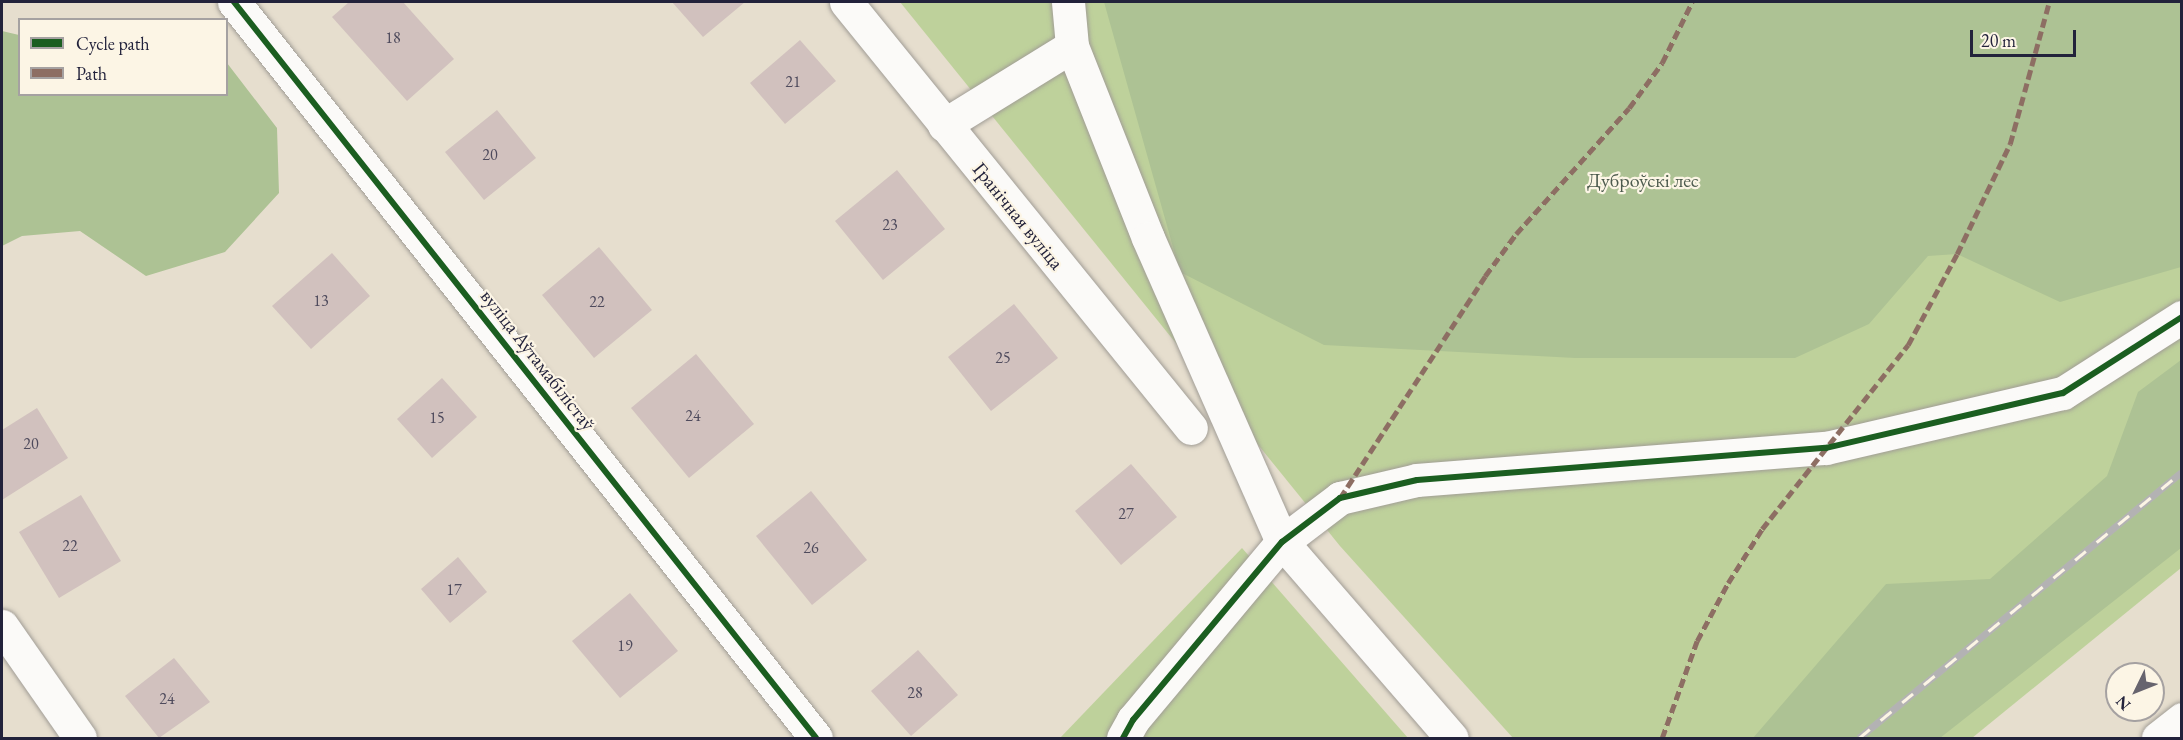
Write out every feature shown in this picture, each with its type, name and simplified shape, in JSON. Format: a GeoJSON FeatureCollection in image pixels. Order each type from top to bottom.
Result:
{"type":"FeatureCollection","features":[{"type":"Feature","properties":{"kind":"street","name":"вуліца Аўтамабілістаў"},"geometry":{"type":"LineString","coordinates":[[234,2],[816,738]]}},
{"type":"Feature","properties":{"kind":"street","name":"Гранічная вуліца"},"geometry":{"type":"LineString","coordinates":[[846,2],[1191,428]]}},
{"type":"Feature","properties":{"kind":"street"},"geometry":{"type":"LineString","coordinates":[[1068,2],[1072,46],[1148,238],[1282,542],[1452,738]]}},
{"type":"Feature","properties":{"kind":"street"},"geometry":{"type":"LineString","coordinates":[[944,125],[1072,46]]}},
{"type":"Feature","properties":{"kind":"street"},"geometry":{"type":"LineString","coordinates":[[1124,738],[1133,720],[1282,542],[1340,498],[1417,480],[1826,448],[2063,393],[2181,317]]}},
{"type":"Feature","properties":{"kind":"street"},"geometry":{"type":"LineString","coordinates":[[2,626],[80,738]]}},
{"type":"Feature","properties":{"kind":"street"},"geometry":{"type":"LineString","coordinates":[[2158,738],[2181,719]]}},
{"type":"Feature","properties":{"kind":"green space"},"geometry":{"type":"Polygon","coordinates":[[[900,2],[2181,2],[2181,568],[1972,738],[1513,738],[1340,546],[900,2]]]}},
{"type":"Feature","properties":{"kind":"green space","name":"Дуброўскі лес"},"geometry":{"type":"Polygon","coordinates":[[[1104,2],[2181,2],[2181,267],[2060,302],[1957,254],[1928,256],[1869,324],[1795,358],[1575,358],[1324,345],[1180,272],[1104,2]]]}},
{"type":"Feature","properties":{"kind":"green space"},"geometry":{"type":"Polygon","coordinates":[[[2,31],[18,35],[18,96],[228,96],[228,64],[277,128],[279,193],[225,252],[146,276],[80,231],[22,236],[2,246],[2,31]]]}},
{"type":"Feature","properties":{"kind":"green space"},"geometry":{"type":"Polygon","coordinates":[[[2181,360],[2181,548],[1940,738],[1753,738],[1886,584],[1990,579],[2107,476],[2138,392],[2181,360]]]}},
{"type":"Feature","properties":{"kind":"green space"},"geometry":{"type":"Polygon","coordinates":[[[1242,548],[1408,738],[1060,738],[1242,548]]]}},
{"type":"Feature","properties":{"kind":"building"},"geometry":{"type":"Polygon","coordinates":[[[349,2],[403,2],[454,59],[407,101],[332,17],[349,2]]]}},
{"type":"Feature","properties":{"kind":"building"},"geometry":{"type":"Polygon","coordinates":[[[672,2],[745,2],[703,37],[672,2]]]}},
{"type":"Feature","properties":{"kind":"building"},"geometry":{"type":"Polygon","coordinates":[[[800,40],[836,81],[785,124],[750,83],[800,40]]]}},
{"type":"Feature","properties":{"kind":"building"},"geometry":{"type":"Polygon","coordinates":[[[497,110],[536,158],[484,200],[445,152],[497,110]]]}},
{"type":"Feature","properties":{"kind":"building"},"geometry":{"type":"Polygon","coordinates":[[[897,170],[945,229],[883,280],[835,221],[897,170]]]}},
{"type":"Feature","properties":{"kind":"building"},"geometry":{"type":"Polygon","coordinates":[[[599,247],[652,310],[594,358],[542,295],[599,247]]]}},
{"type":"Feature","properties":{"kind":"building"},"geometry":{"type":"Polygon","coordinates":[[[332,253],[370,296],[311,349],[272,306],[332,253]]]}},
{"type":"Feature","properties":{"kind":"building"},"geometry":{"type":"Polygon","coordinates":[[[1014,304],[1058,358],[991,411],[948,357],[1014,304]]]}},
{"type":"Feature","properties":{"kind":"building"},"geometry":{"type":"Polygon","coordinates":[[[696,354],[754,424],[689,478],[631,408],[696,354]]]}},
{"type":"Feature","properties":{"kind":"building"},"geometry":{"type":"Polygon","coordinates":[[[442,378],[477,417],[432,458],[397,419],[442,378]]]}},
{"type":"Feature","properties":{"kind":"building"},"geometry":{"type":"Polygon","coordinates":[[[37,408],[68,458],[2,500],[2,430],[37,408]]]}},
{"type":"Feature","properties":{"kind":"building"},"geometry":{"type":"Polygon","coordinates":[[[1131,464],[1177,517],[1121,565],[1075,511],[1131,464]]]}},
{"type":"Feature","properties":{"kind":"building"},"geometry":{"type":"Polygon","coordinates":[[[811,491],[867,560],[812,605],[756,536],[811,491]]]}},
{"type":"Feature","properties":{"kind":"building"},"geometry":{"type":"Polygon","coordinates":[[[81,495],[121,561],[59,598],[19,532],[81,495]]]}},
{"type":"Feature","properties":{"kind":"building"},"geometry":{"type":"Polygon","coordinates":[[[458,557],[487,592],[450,623],[421,589],[458,557]]]}},
{"type":"Feature","properties":{"kind":"building"},"geometry":{"type":"Polygon","coordinates":[[[630,593],[678,651],[620,698],[572,641],[630,593]]]}},
{"type":"Feature","properties":{"kind":"building"},"geometry":{"type":"Polygon","coordinates":[[[918,650],[958,695],[911,736],[871,691],[918,650]]]}},
{"type":"Feature","properties":{"kind":"building"},"geometry":{"type":"Polygon","coordinates":[[[174,658],[210,702],[159,738],[125,696],[174,658]]]}},
{"type":"Feature","properties":{"kind":"railway"},"geometry":{"type":"LineString","coordinates":[[1859,738],[2182,472]]}},
{"type":"Feature","properties":{"kind":"marked path"},"geometry":{"type":"LineString","coordinates":[[1340,498],[1485,276],[1516,234],[1629,108],[1662,63],[1692,2]]}},
{"type":"Feature","properties":{"kind":"marked path"},"geometry":{"type":"LineString","coordinates":[[1662,738],[1697,641],[1728,583],[1762,529],[1908,345],[1957,254],[2010,144],[2049,2]]}},
{"type":"Feature","properties":{"kind":"cycle path"},"geometry":{"type":"LineString","coordinates":[[234,2],[816,738]]}},
{"type":"Feature","properties":{"kind":"cycle path"},"geometry":{"type":"LineString","coordinates":[[1123,738],[1133,720],[1282,542],[1340,498],[1417,480],[1826,448],[2063,393],[2182,317]]}}]}
